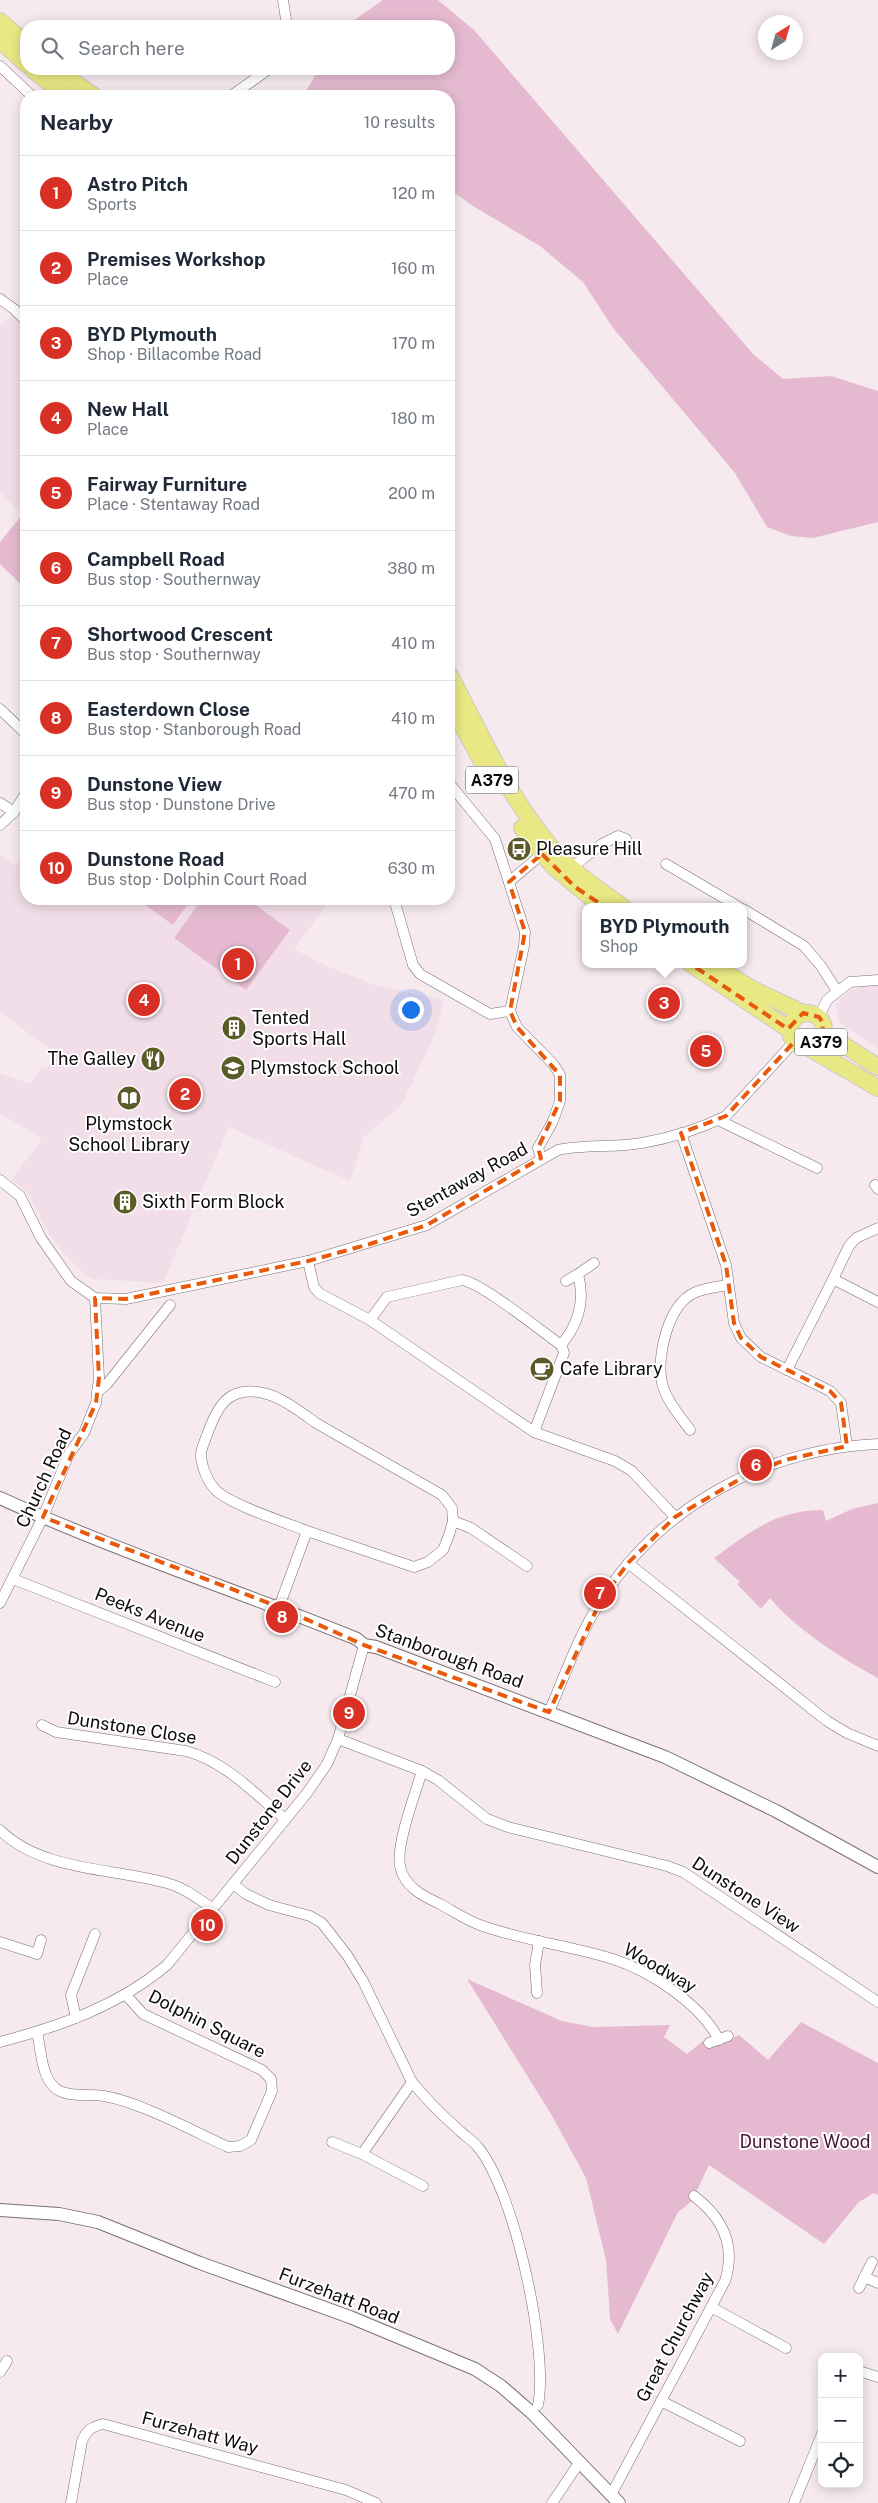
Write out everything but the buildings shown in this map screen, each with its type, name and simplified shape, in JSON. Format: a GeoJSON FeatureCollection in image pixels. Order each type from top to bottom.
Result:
{"type":"FeatureCollection","features":[{"type":"Feature","properties":{"kind":"main road"},"geometry":{"type":"LineString","coordinates":[[0,21],[20,39]]}},
{"type":"Feature","properties":{"kind":"main road"},"geometry":{"type":"LineString","coordinates":[[0,40],[20,58]]}},
{"type":"Feature","properties":{"kind":"main road"},"geometry":{"type":"LineString","coordinates":[[38,75],[54,90]]}},
{"type":"Feature","properties":{"kind":"main road"},"geometry":{"type":"LineString","coordinates":[[39,75],[58,90]]}},
{"type":"Feature","properties":{"kind":"main road"},"geometry":{"type":"LineString","coordinates":[[64,75],[86,90]]}},
{"type":"Feature","properties":{"kind":"main road","name":"A379"},"geometry":{"type":"LineString","coordinates":[[455,685],[519,805],[534,827],[571,868],[619,903]]}},
{"type":"Feature","properties":{"kind":"main road","name":"A379"},"geometry":{"type":"LineString","coordinates":[[455,711],[507,807],[542,854],[575,887],[597,903]]}},
{"type":"Feature","properties":{"kind":"main road","name":"A379"},"geometry":{"type":"LineString","coordinates":[[697,968],[798,1040],[878,1088]]}},
{"type":"Feature","properties":{"kind":"main road","name":"A379"},"geometry":{"type":"LineString","coordinates":[[719,968],[773,1000],[811,1015],[823,1022],[825,1033],[822,1041],[798,1040]]}},
{"type":"Feature","properties":{"kind":"main road","name":"A379"},"geometry":{"type":"LineString","coordinates":[[798,1040],[795,1018],[811,1015]]}},
{"type":"Feature","properties":{"kind":"main road","name":"A379"},"geometry":{"type":"LineString","coordinates":[[825,1033],[878,1068]]}},
{"type":"Feature","properties":{"kind":"street"},"geometry":{"type":"LineString","coordinates":[[283,0],[286,20]]}},
{"type":"Feature","properties":{"kind":"street"},"geometry":{"type":"LineString","coordinates":[[0,66],[26,90]]}},
{"type":"Feature","properties":{"kind":"street"},"geometry":{"type":"LineString","coordinates":[[239,90],[260,75]]}},
{"type":"Feature","properties":{"kind":"street"},"geometry":{"type":"LineString","coordinates":[[0,299],[20,316]]}},
{"type":"Feature","properties":{"kind":"street"},"geometry":{"type":"LineString","coordinates":[[0,709],[20,728]]}},
{"type":"Feature","properties":{"kind":"street"},"geometry":{"type":"LineString","coordinates":[[455,791],[495,839],[525,932],[524,946],[510,1011],[517,1027],[554,1065],[560,1075],[560,1101],[553,1121],[538,1148],[541,1158]]}},
{"type":"Feature","properties":{"kind":"street"},"geometry":{"type":"LineString","coordinates":[[0,825],[14,812],[20,802]]}},
{"type":"Feature","properties":{"kind":"street"},"geometry":{"type":"LineString","coordinates":[[0,803],[14,812]]}},
{"type":"Feature","properties":{"kind":"street"},"geometry":{"type":"LineString","coordinates":[[571,868],[602,844],[618,836],[626,839]]}},
{"type":"Feature","properties":{"kind":"street"},"geometry":{"type":"LineString","coordinates":[[509,882],[542,854]]}},
{"type":"Feature","properties":{"kind":"street"},"geometry":{"type":"LineString","coordinates":[[666,864],[731,903]]}},
{"type":"Feature","properties":{"kind":"street"},"geometry":{"type":"LineString","coordinates":[[396,905],[413,964],[420,974],[490,1014],[510,1011]]}},
{"type":"Feature","properties":{"kind":"street"},"geometry":{"type":"LineString","coordinates":[[747,911],[804,946],[821,966],[837,991]]}},
{"type":"Feature","properties":{"kind":"street"},"geometry":{"type":"LineString","coordinates":[[811,1015],[837,991],[850,982],[878,980]]}},
{"type":"Feature","properties":{"kind":"street","name":"Stentaway Road"},"geometry":{"type":"LineString","coordinates":[[95,1298],[126,1300],[308,1261],[427,1224],[541,1158],[573,1147],[641,1143],[681,1133],[718,1120],[726,1116],[798,1040]]}},
{"type":"Feature","properties":{"kind":"street"},"geometry":{"type":"LineString","coordinates":[[718,1120],[817,1168]]}},
{"type":"Feature","properties":{"kind":"street"},"geometry":{"type":"LineString","coordinates":[[681,1133],[723,1254],[734,1323],[742,1338],[761,1357],[830,1391],[841,1403],[847,1446]]}},
{"type":"Feature","properties":{"kind":"street"},"geometry":{"type":"LineString","coordinates":[[0,1180],[20,1196],[41,1238],[71,1281],[95,1298]]}},
{"type":"Feature","properties":{"kind":"street"},"geometry":{"type":"LineString","coordinates":[[787,1370],[849,1246],[856,1238],[878,1228]]}},
{"type":"Feature","properties":{"kind":"street"},"geometry":{"type":"LineString","coordinates":[[308,1261],[314,1287],[319,1294],[370,1320],[534,1432],[615,1462],[632,1471],[675,1517]]}},
{"type":"Feature","properties":{"kind":"street"},"geometry":{"type":"LineString","coordinates":[[566,1281],[594,1263]]}},
{"type":"Feature","properties":{"kind":"street"},"geometry":{"type":"LineString","coordinates":[[561,1345],[581,1309],[583,1290],[578,1274]]}},
{"type":"Feature","properties":{"kind":"street"},"geometry":{"type":"LineString","coordinates":[[833,1278],[878,1302]]}},
{"type":"Feature","properties":{"kind":"street"},"geometry":{"type":"LineString","coordinates":[[370,1320],[387,1297],[462,1280],[470,1281],[484,1290],[561,1345],[564,1353],[534,1432]]}},
{"type":"Feature","properties":{"kind":"street"},"geometry":{"type":"LineString","coordinates":[[690,1430],[676,1411],[662,1383],[661,1354],[676,1308],[684,1299],[694,1293],[728,1286]]}},
{"type":"Feature","properties":{"kind":"street","name":"Church Road"},"geometry":{"type":"LineString","coordinates":[[0,1603],[43,1518],[69,1454],[84,1433],[96,1403],[99,1378],[95,1298]]}},
{"type":"Feature","properties":{"kind":"street"},"geometry":{"type":"LineString","coordinates":[[97,1392],[107,1384],[170,1305]]}},
{"type":"Feature","properties":{"kind":"street"},"geometry":{"type":"LineString","coordinates":[[264,1393],[298,1410],[316,1423],[442,1495],[452,1508],[453,1521],[443,1550],[428,1562],[414,1567],[307,1531],[232,1500],[214,1490],[200,1455],[215,1411],[222,1402],[236,1394],[264,1393]]}},
{"type":"Feature","properties":{"kind":"street"},"geometry":{"type":"LineString","coordinates":[[549,1712],[584,1630],[600,1602],[628,1563],[675,1517],[713,1492],[747,1475],[786,1460],[847,1446],[878,1444]]}},
{"type":"Feature","properties":{"kind":"street","name":"Stanborough Road"},"geometry":{"type":"LineString","coordinates":[[0,1498],[43,1518],[279,1607],[357,1639],[364,1645],[376,1646],[452,1674],[664,1757],[722,1783],[834,1841],[878,1867]]}},
{"type":"Feature","properties":{"kind":"street"},"geometry":{"type":"LineString","coordinates":[[453,1521],[471,1528],[527,1566]]}},
{"type":"Feature","properties":{"kind":"street"},"geometry":{"type":"LineString","coordinates":[[279,1607],[307,1531]]}},
{"type":"Feature","properties":{"kind":"street"},"geometry":{"type":"LineString","coordinates":[[628,1563],[827,1720],[847,1733],[878,1746]]}},
{"type":"Feature","properties":{"kind":"street","name":"Peeks Avenue"},"geometry":{"type":"LineString","coordinates":[[13,1579],[275,1682]]}},
{"type":"Feature","properties":{"kind":"street","name":"Dunstone Drive"},"geometry":{"type":"LineString","coordinates":[[0,2042],[37,2032],[92,2013],[126,1995],[167,1965],[327,1764],[338,1739],[364,1645]]}},
{"type":"Feature","properties":{"kind":"street","name":"Dunstone Close"},"geometry":{"type":"LineString","coordinates":[[42,1725],[56,1732],[186,1751],[205,1756],[219,1764],[285,1819]]}},
{"type":"Feature","properties":{"kind":"street","name":"Dunstone View"},"geometry":{"type":"LineString","coordinates":[[338,1739],[422,1771],[438,1780],[487,1818],[508,1827],[667,1866],[683,1872],[878,2002]]}},
{"type":"Feature","properties":{"kind":"street","name":"Woodway"},"geometry":{"type":"LineString","coordinates":[[422,1771],[400,1848],[400,1867],[406,1881],[416,1892],[479,1925],[539,1942],[614,1959],[639,1971],[687,2000],[712,2026],[719,2040]]}},
{"type":"Feature","properties":{"kind":"street"},"geometry":{"type":"LineString","coordinates":[[0,1830],[15,1842],[33,1852],[67,1863],[171,1884],[213,1909]]}},
{"type":"Feature","properties":{"kind":"street"},"geometry":{"type":"LineString","coordinates":[[233,1884],[246,1894],[269,1905],[310,1916],[322,1923],[347,1954],[363,1981],[412,2082],[423,2096],[477,2146],[489,2164],[510,2214],[531,2293],[541,2388],[538,2405]]}},
{"type":"Feature","properties":{"kind":"street"},"geometry":{"type":"LineString","coordinates":[[76,2018],[72,1995],[95,1951],[96,1934]]}},
{"type":"Feature","properties":{"kind":"street"},"geometry":{"type":"LineString","coordinates":[[0,1942],[41,1956],[41,1940]]}},
{"type":"Feature","properties":{"kind":"street"},"geometry":{"type":"LineString","coordinates":[[537,1993],[535,1965],[539,1942]]}},
{"type":"Feature","properties":{"kind":"street","name":"Dolphin Square"},"geometry":{"type":"LineString","coordinates":[[37,2032],[46,2076],[54,2088],[66,2094],[104,2096],[126,2102],[228,2147],[240,2146],[251,2140],[272,2091],[271,2079],[262,2070],[143,2014],[126,1995]]}},
{"type":"Feature","properties":{"kind":"street"},"geometry":{"type":"LineString","coordinates":[[362,2154],[412,2082]]}},
{"type":"Feature","properties":{"kind":"street"},"geometry":{"type":"LineString","coordinates":[[332,2142],[362,2154],[423,2186]]}},
{"type":"Feature","properties":{"kind":"street","name":"Great Churchway"},"geometry":{"type":"LineString","coordinates":[[615,2499],[661,2400],[725,2281],[729,2268],[726,2237],[718,2219],[709,2208],[694,2196]]}},
{"type":"Feature","properties":{"kind":"street","name":"Furzehatt Road"},"geometry":{"type":"LineString","coordinates":[[0,2210],[59,2214],[98,2222],[200,2263],[350,2317],[476,2369],[501,2386],[532,2413],[615,2499]]}},
{"type":"Feature","properties":{"kind":"street"},"geometry":{"type":"LineString","coordinates":[[858,2288],[872,2262]]}},
{"type":"Feature","properties":{"kind":"street"},"geometry":{"type":"LineString","coordinates":[[864,2277],[878,2283]]}},
{"type":"Feature","properties":{"kind":"street"},"geometry":{"type":"LineString","coordinates":[[711,2307],[786,2348]]}},
{"type":"Feature","properties":{"kind":"street"},"geometry":{"type":"LineString","coordinates":[[0,2372],[7,2361]]}},
{"type":"Feature","properties":{"kind":"street"},"geometry":{"type":"LineString","coordinates":[[863,2372],[878,2377]]}},
{"type":"Feature","properties":{"kind":"street"},"geometry":{"type":"LineString","coordinates":[[661,2400],[740,2441]]}},
{"type":"Feature","properties":{"kind":"street","name":"Furzehatt Way"},"geometry":{"type":"LineString","coordinates":[[71,2503],[82,2441],[86,2432],[92,2427],[103,2424],[346,2490],[376,2503]]}},
{"type":"Feature","properties":{"kind":"street"},"geometry":{"type":"LineString","coordinates":[[794,2503],[818,2443]]}},
{"type":"Feature","properties":{"kind":"street"},"geometry":{"type":"LineString","coordinates":[[552,2503],[579,2463]]}},
{"type":"Feature","properties":{"kind":"highlighted area"},"geometry":{"type":"Polygon","coordinates":[[[542,854],[575,887],[788,1029],[803,1013],[819,1017],[823,1023],[822,1041],[809,1048],[794,1042],[726,1116],[681,1133],[726,1265],[734,1323],[741,1338],[761,1357],[830,1391],[841,1403],[847,1446],[785,1460],[747,1475],[675,1517],[628,1563],[600,1602],[549,1712],[364,1645],[279,1607],[43,1517],[96,1403],[99,1378],[95,1298],[126,1299],[308,1261],[370,1244],[427,1225],[541,1158],[538,1148],[560,1101],[560,1075],[517,1027],[510,1011],[525,932],[509,882],[542,854]]]}},
{"type":"Feature","properties":{"kind":"shaded area"},"geometry":{"type":"Polygon","coordinates":[[[14,313],[20,319],[20,513],[0,492],[0,326],[14,313]]]}},
{"type":"Feature","properties":{"kind":"shaded area","name":"Plymstock School"},"geometry":{"type":"Polygon","coordinates":[[[0,855],[15,866],[20,860],[20,905],[327,905],[294,949],[326,966],[375,985],[444,1000],[434,1036],[402,1104],[364,1137],[350,1181],[229,1127],[163,1283],[94,1279],[83,1273],[51,1237],[26,1191],[11,1180],[42,1139],[0,1113],[0,1073],[30,1084],[43,1066],[46,1069],[56,1054],[0,1012],[0,855]]]}},
{"type":"Feature","properties":{"kind":"shaded area"},"geometry":{"type":"Polygon","coordinates":[[[863,986],[878,986],[878,1049],[840,1023],[835,1005],[850,990],[863,986]]]}},
{"type":"Feature","properties":{"kind":"green space"},"geometry":{"type":"Polygon","coordinates":[[[383,0],[438,0],[474,30],[753,354],[783,379],[831,376],[878,391],[878,522],[813,538],[791,536],[767,527],[735,473],[613,328],[583,282],[540,246],[455,193],[455,90],[307,90],[315,75],[455,75],[455,20],[355,20],[383,0]]]}},
{"type":"Feature","properties":{"kind":"green space"},"geometry":{"type":"Polygon","coordinates":[[[20,517],[20,583],[0,564],[0,542],[20,517]]]}},
{"type":"Feature","properties":{"kind":"green space"},"geometry":{"type":"Polygon","coordinates":[[[145,905],[187,905],[173,925],[145,905]]]}},
{"type":"Feature","properties":{"kind":"green space"},"geometry":{"type":"Polygon","coordinates":[[[198,905],[255,905],[290,930],[246,990],[174,938],[198,905]]]}},
{"type":"Feature","properties":{"kind":"green space"},"geometry":{"type":"Polygon","coordinates":[[[878,1503],[878,1678],[850,1662],[806,1632],[770,1598],[761,1609],[737,1584],[740,1582],[714,1558],[752,1531],[777,1518],[806,1511],[823,1510],[826,1521],[852,1509],[878,1503]]]}},
{"type":"Feature","properties":{"kind":"green space","name":"Dunstone Wood"},"geometry":{"type":"Polygon","coordinates":[[[467,1979],[562,2021],[593,2027],[670,2025],[664,2037],[687,2054],[703,2041],[716,2043],[739,2035],[768,2060],[801,2022],[878,2063],[878,2195],[874,2193],[859,2202],[824,2244],[709,2165],[692,2201],[678,2212],[618,2334],[610,2319],[606,2260],[586,2178],[551,2114],[467,1979]]]}},
{"type":"Feature","properties":{"kind":"place","name":"Pleasure Hill"},"geometry":{"type":"Point","coordinates":[519,849]}},
{"type":"Feature","properties":{"kind":"place","name":"Astro Pitch"},"geometry":{"type":"Point","coordinates":[238,964]}},
{"type":"Feature","properties":{"kind":"place","name":"New Hall"},"geometry":{"type":"Point","coordinates":[144,1000]}},
{"type":"Feature","properties":{"kind":"place","name":"BYD Plymouth"},"geometry":{"type":"Point","coordinates":[664,1003]}},
{"type":"Feature","properties":{"kind":"place","name":"Tented Sports Hall"},"geometry":{"type":"Point","coordinates":[234,1028]}},
{"type":"Feature","properties":{"kind":"place","name":"Fairway Furniture"},"geometry":{"type":"Point","coordinates":[706,1051]}},
{"type":"Feature","properties":{"kind":"place","name":"The Galley"},"geometry":{"type":"Point","coordinates":[153,1059]}},
{"type":"Feature","properties":{"kind":"place","name":"Plymstock School"},"geometry":{"type":"Point","coordinates":[233,1068]}},
{"type":"Feature","properties":{"kind":"place","name":"Premises Workshop"},"geometry":{"type":"Point","coordinates":[185,1094]}},
{"type":"Feature","properties":{"kind":"place","name":"Plymstock School Library"},"geometry":{"type":"Point","coordinates":[129,1098]}},
{"type":"Feature","properties":{"kind":"place","name":"Sixth Form Block"},"geometry":{"type":"Point","coordinates":[125,1202]}},
{"type":"Feature","properties":{"kind":"place","name":"Cafe Library"},"geometry":{"type":"Point","coordinates":[542,1369]}},
{"type":"Feature","properties":{"kind":"place","name":"Campbell Road"},"geometry":{"type":"Point","coordinates":[756,1465]}},
{"type":"Feature","properties":{"kind":"place","name":"Shortwood Crescent"},"geometry":{"type":"Point","coordinates":[600,1593]}},
{"type":"Feature","properties":{"kind":"place","name":"Easterdown Close"},"geometry":{"type":"Point","coordinates":[282,1617]}},
{"type":"Feature","properties":{"kind":"place","name":"Dunstone View"},"geometry":{"type":"Point","coordinates":[349,1713]}},
{"type":"Feature","properties":{"kind":"place","name":"Dunstone Road"},"geometry":{"type":"Point","coordinates":[207,1925]}}]}
